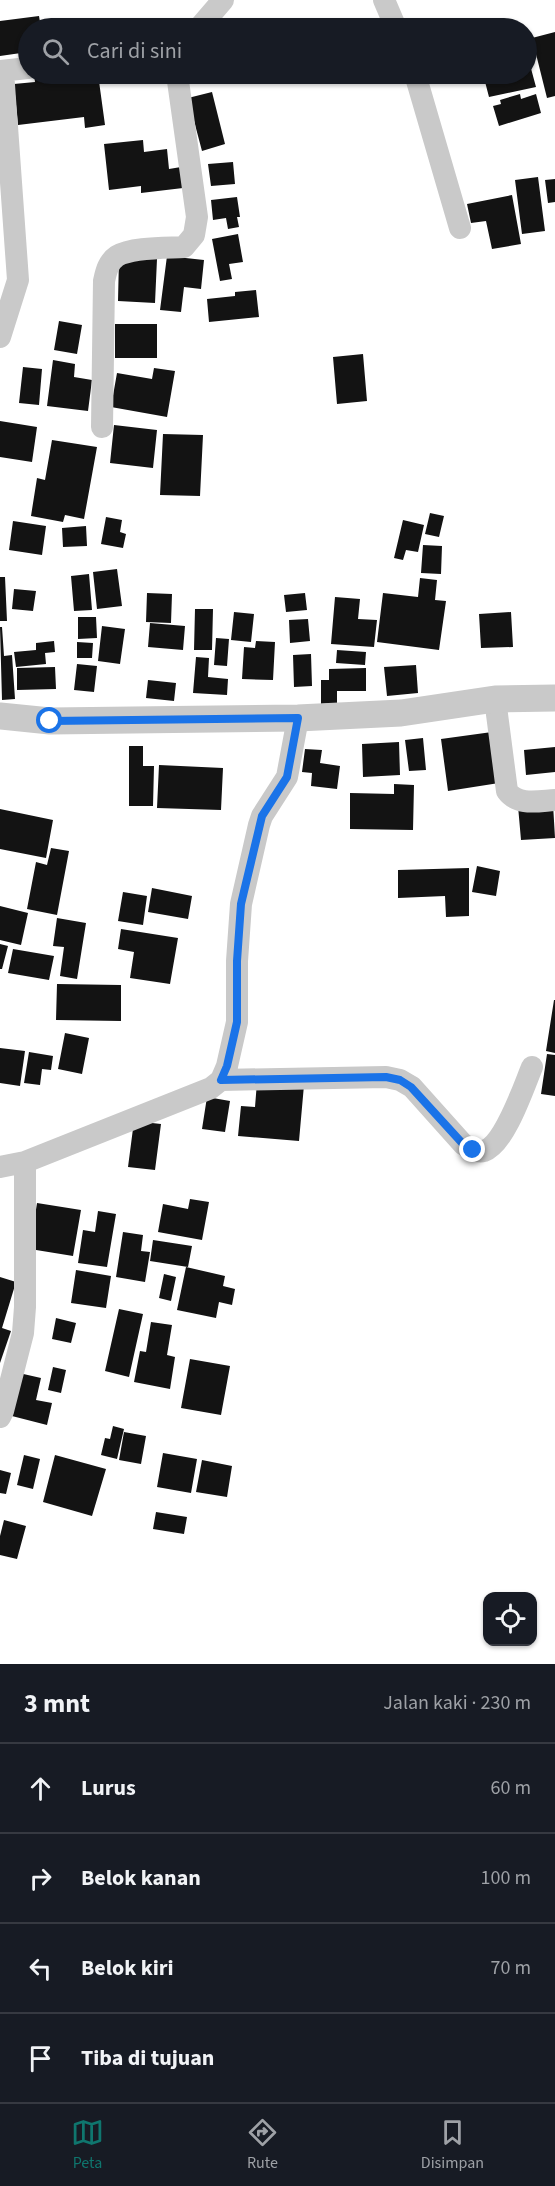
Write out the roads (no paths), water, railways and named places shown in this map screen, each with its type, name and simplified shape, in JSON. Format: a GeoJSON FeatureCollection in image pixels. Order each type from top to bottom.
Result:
{"type":"FeatureCollection","features":[{"type":"Feature","properties":{"kind":"street"},"geometry":{"type":"LineString","coordinates":[[207,18],[222,0]]}},
{"type":"Feature","properties":{"kind":"street"},"geometry":{"type":"LineString","coordinates":[[384,0],[392,18]]}},
{"type":"Feature","properties":{"kind":"street"},"geometry":{"type":"LineString","coordinates":[[0,337],[18,280],[1,71],[18,69]]}},
{"type":"Feature","properties":{"kind":"street"},"geometry":{"type":"LineString","coordinates":[[102,427],[104,281],[107,267],[116,256],[133,251],[184,247],[194,236],[197,217],[178,84]]}},
{"type":"Feature","properties":{"kind":"street"},"geometry":{"type":"LineString","coordinates":[[418,84],[460,228]]}},
{"type":"Feature","properties":{"kind":"street"},"geometry":{"type":"LineString","coordinates":[[0,716],[50,721],[298,718],[401,713],[495,699],[555,698]]}},
{"type":"Feature","properties":{"kind":"street"},"geometry":{"type":"LineString","coordinates":[[495,699],[507,790],[512,798],[521,801],[555,800]]}},
{"type":"Feature","properties":{"kind":"street"},"geometry":{"type":"LineString","coordinates":[[0,1167],[25,1162],[212,1088],[221,1080],[227,1066],[237,1022],[237,961],[241,904],[262,816],[287,777],[298,718]]}},
{"type":"Feature","properties":{"kind":"street"},"geometry":{"type":"LineString","coordinates":[[221,1080],[386,1077],[400,1080],[411,1087],[463,1144],[473,1150],[484,1151],[502,1135],[532,1067]]}},
{"type":"Feature","properties":{"kind":"street"},"geometry":{"type":"LineString","coordinates":[[0,1417],[23,1333],[25,1162]]}}]}
